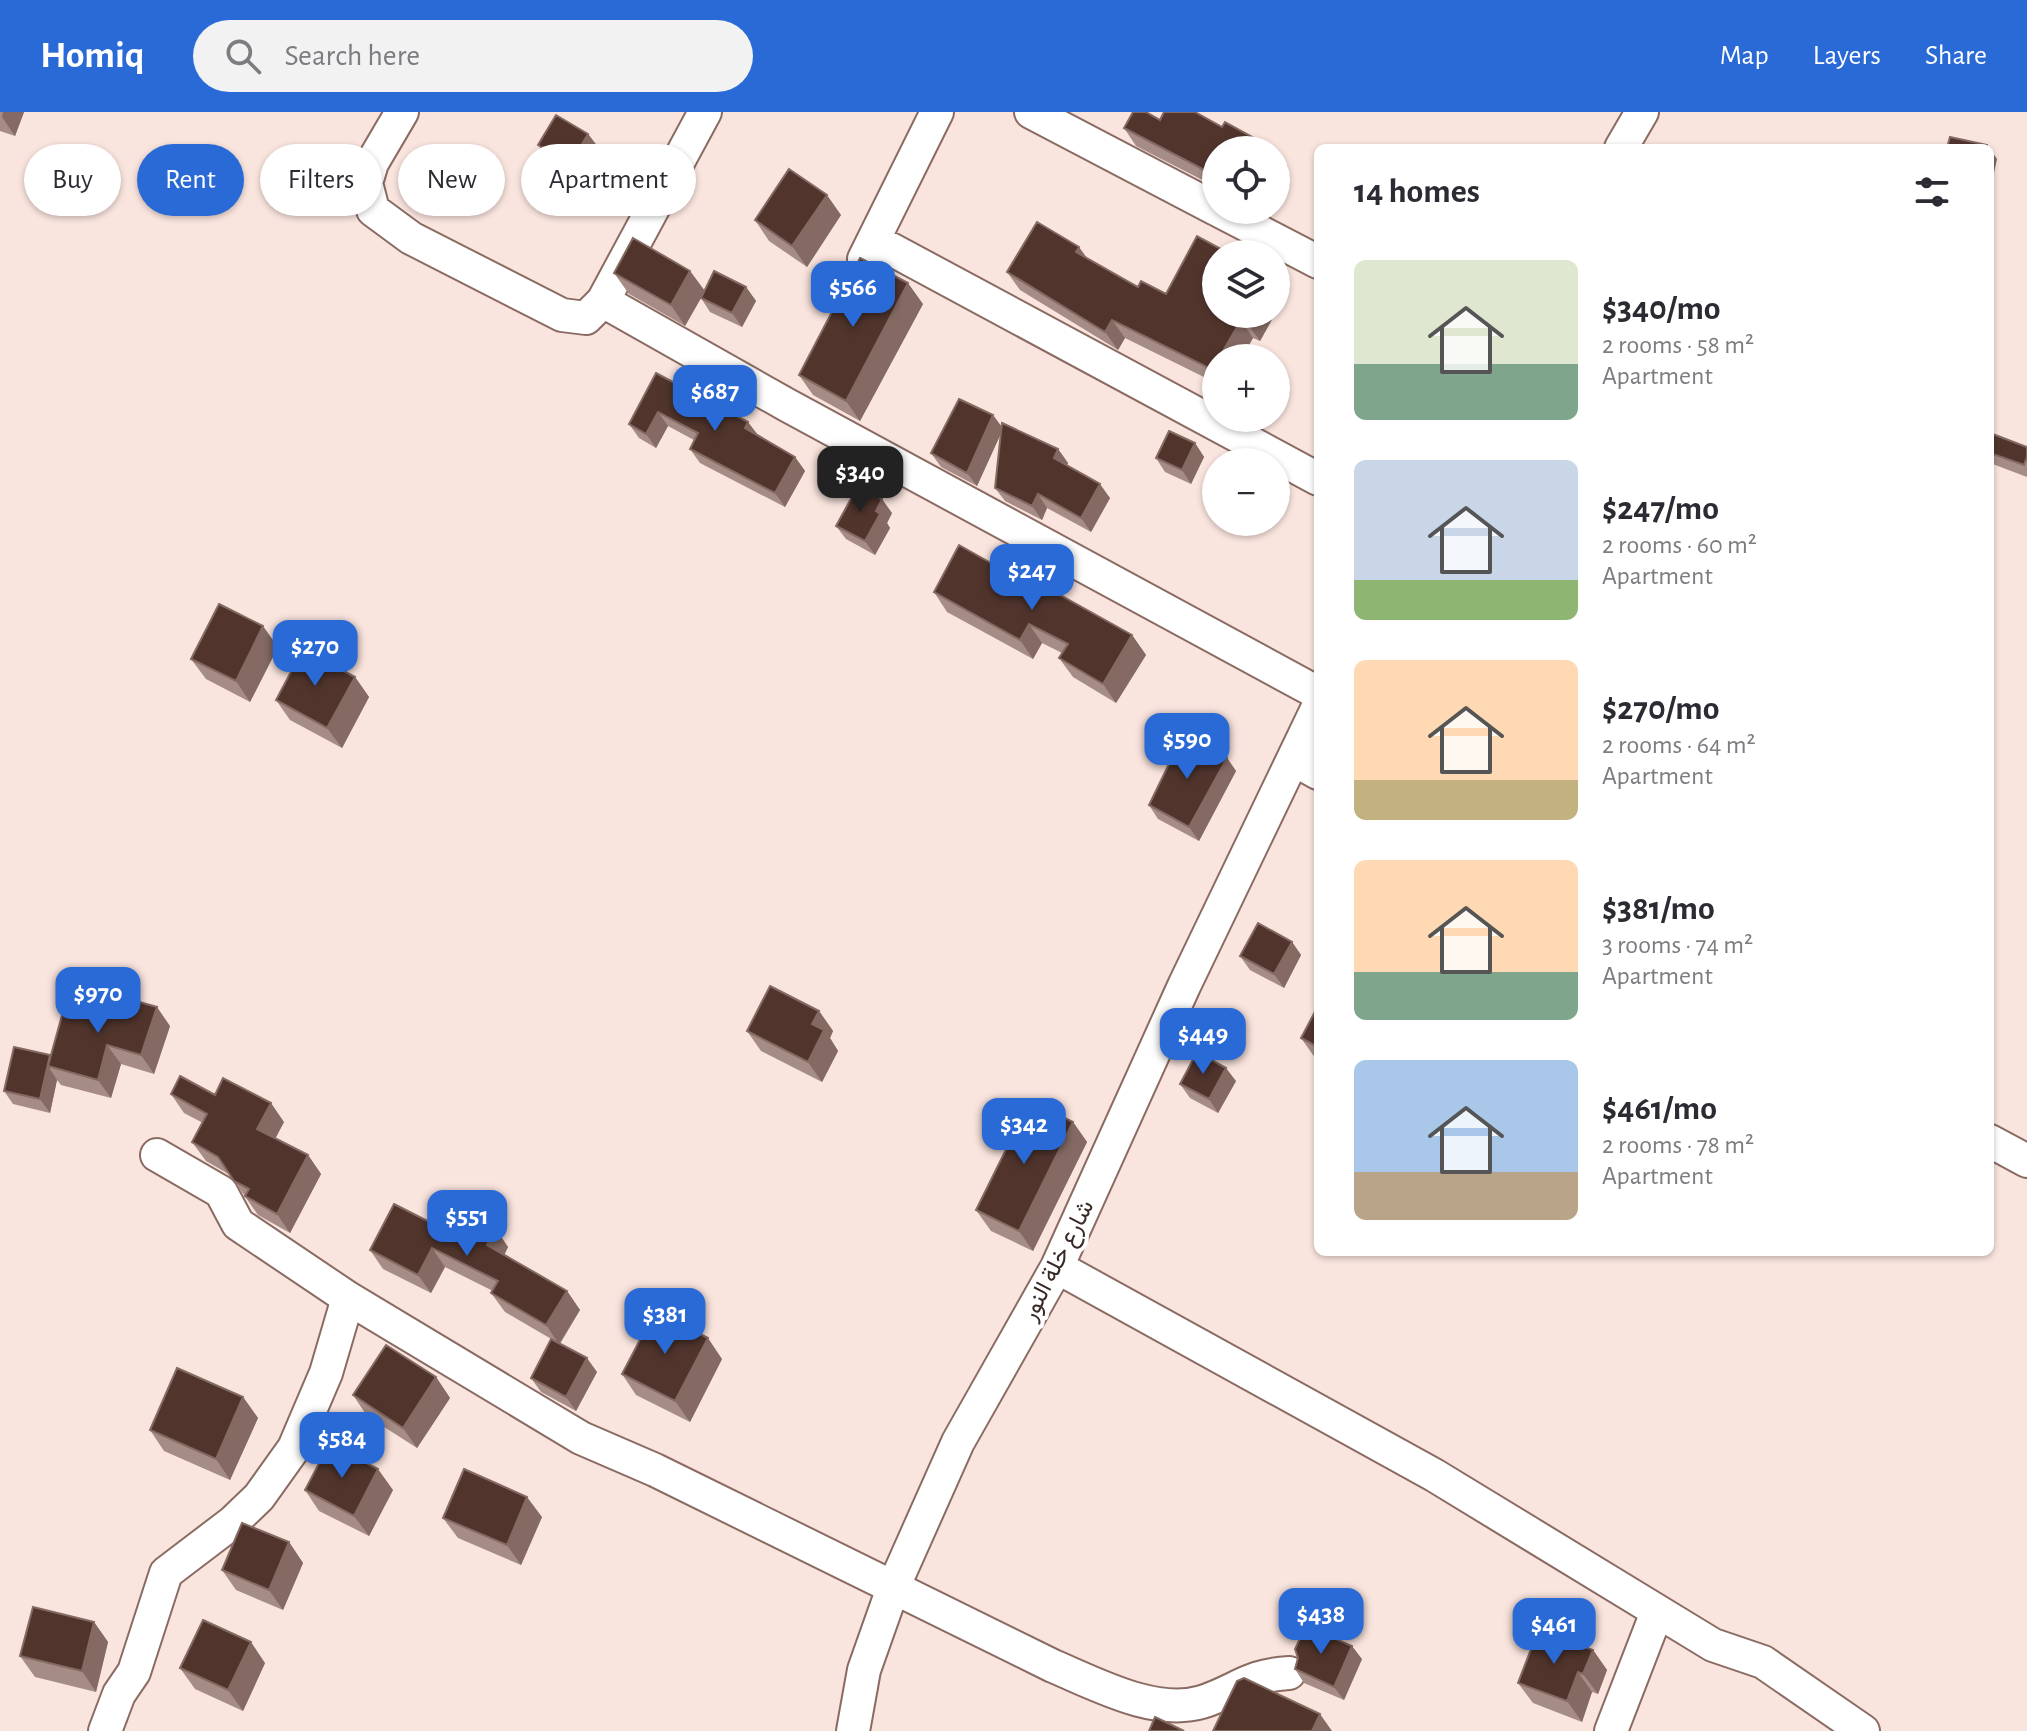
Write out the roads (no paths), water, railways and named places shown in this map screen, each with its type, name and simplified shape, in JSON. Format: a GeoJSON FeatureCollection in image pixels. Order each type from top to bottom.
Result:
{"type":"FeatureCollection","features":[{"type":"Feature","properties":{"kind":"street"},"geometry":{"type":"LineString","coordinates":[[402,112],[372,163],[366,183],[367,200],[383,220],[411,238],[562,315],[586,318],[603,301],[705,112]]}},
{"type":"Feature","properties":{"kind":"street"},"geometry":{"type":"LineString","coordinates":[[852,281],[937,112]]}},
{"type":"Feature","properties":{"kind":"street"},"geometry":{"type":"LineString","coordinates":[[1031,112],[1202,201]]}},
{"type":"Feature","properties":{"kind":"street"},"geometry":{"type":"LineString","coordinates":[[1623,144],[1642,112]]}},
{"type":"Feature","properties":{"kind":"street"},"geometry":{"type":"LineString","coordinates":[[1246,224],[1314,260]]}},
{"type":"Feature","properties":{"kind":"street"},"geometry":{"type":"LineString","coordinates":[[874,240],[1314,477]]}},
{"type":"Feature","properties":{"kind":"street"},"geometry":{"type":"LineString","coordinates":[[603,301],[794,391],[1314,691]]}},
{"type":"Feature","properties":{"kind":"street","name":"شارع خلة النور"},"geometry":{"type":"LineString","coordinates":[[853,1731],[864,1670],[893,1588],[958,1442],[1057,1267],[1184,986],[1305,766],[1314,725]]}},
{"type":"Feature","properties":{"kind":"street"},"geometry":{"type":"LineString","coordinates":[[1994,1143],[2027,1161]]}},
{"type":"Feature","properties":{"kind":"street"},"geometry":{"type":"LineString","coordinates":[[157,1155],[221,1192],[238,1224],[348,1298],[581,1438],[655,1470],[1053,1666],[1116,1692],[1160,1704],[1201,1702],[1264,1674],[1289,1673]]}},
{"type":"Feature","properties":{"kind":"street"},"geometry":{"type":"LineString","coordinates":[[1057,1267],[1434,1475],[1713,1645],[1763,1662],[1860,1730]]}},
{"type":"Feature","properties":{"kind":"street"},"geometry":{"type":"LineString","coordinates":[[105,1731],[119,1694],[134,1672],[166,1573],[233,1522],[259,1497],[294,1448],[326,1373],[348,1298]]}},
{"type":"Feature","properties":{"kind":"street"},"geometry":{"type":"LineString","coordinates":[[1611,1731],[1657,1612]]}}]}
